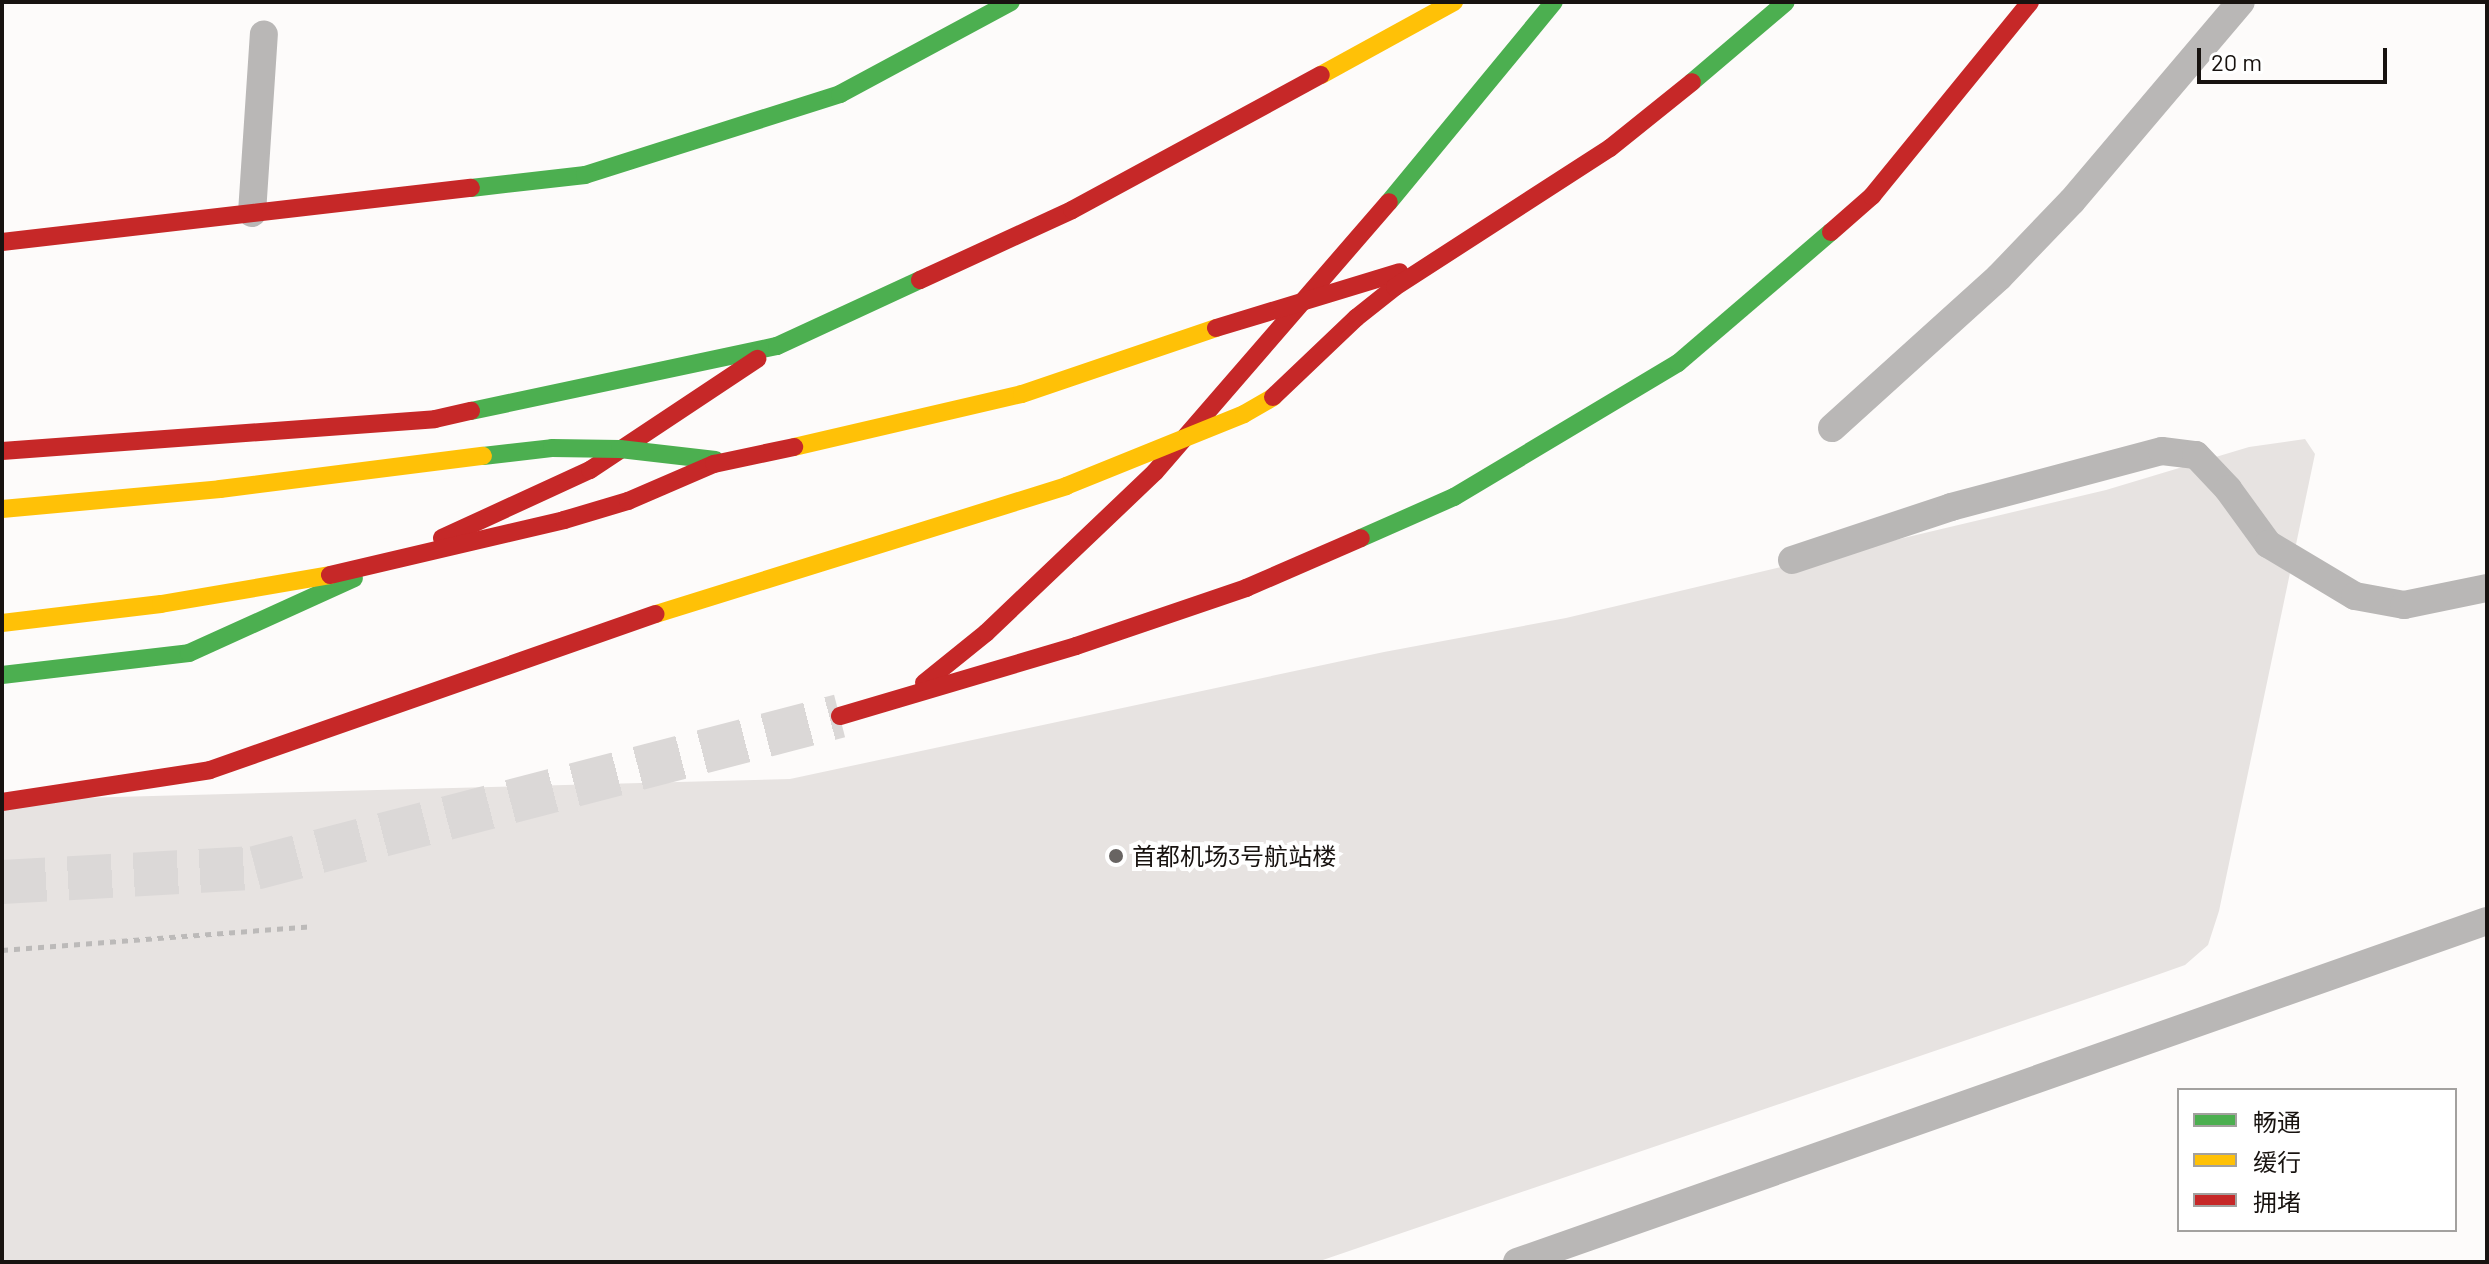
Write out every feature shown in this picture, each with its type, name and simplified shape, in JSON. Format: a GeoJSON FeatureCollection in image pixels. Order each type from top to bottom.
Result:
{"type":"FeatureCollection","features":[{"type":"Feature","properties":{"kind":"street"},"geometry":{"type":"LineString","coordinates":[[2,242],[585,175],[840,94],[1011,2]]}},
{"type":"Feature","properties":{"kind":"street"},"geometry":{"type":"LineString","coordinates":[[2,675],[189,653],[590,470],[777,346],[1072,210],[1454,2]]}},
{"type":"Feature","properties":{"kind":"street"},"geometry":{"type":"LineString","coordinates":[[1554,2],[1336,267],[1155,472],[986,633],[923,684],[840,716],[1076,646],[1246,588],[1454,497],[1678,363],[1872,196],[2030,2]]}},
{"type":"Feature","properties":{"kind":"street"},"geometry":{"type":"LineString","coordinates":[[2,802],[210,770],[626,624],[867,551],[1142,457],[1244,414],[1271,398],[1356,318],[1428,265],[1610,148],[1704,75],[1786,2]]}},
{"type":"Feature","properties":{"kind":"street"},"geometry":{"type":"LineString","coordinates":[[2,623],[161,604],[320,577],[585,514],[628,501],[701,468],[874,431],[1068,381],[1230,324],[1428,265]]}},
{"type":"Feature","properties":{"kind":"street"},"geometry":{"type":"LineString","coordinates":[[2,451],[435,419],[777,346]]}},
{"type":"Feature","properties":{"kind":"street"},"geometry":{"type":"LineString","coordinates":[[2,509],[220,489],[552,448],[620,449],[698,460],[740,458]]}},
{"type":"Feature","properties":{"kind":"lane"},"geometry":{"type":"LineString","coordinates":[[1832,428],[2010,267],[2072,201],[2241,2]]}},
{"type":"Feature","properties":{"kind":"lane"},"geometry":{"type":"LineString","coordinates":[[252,213],[264,34]]}},
{"type":"Feature","properties":{"kind":"lane"},"geometry":{"type":"LineString","coordinates":[[1792,560],[1951,507],[2162,451],[2196,455],[2228,489],[2268,544],[2355,596],[2404,605],[2487,588]]}},
{"type":"Feature","properties":{"kind":"lane"},"geometry":{"type":"LineString","coordinates":[[1517,1262],[2487,921]]}},
{"type":"Feature","properties":{"kind":"path"},"geometry":{"type":"LineString","coordinates":[[2,950],[312,926]]}},
{"type":"Feature","properties":{"kind":"building","name":"首都机场3号航站楼"},"geometry":{"type":"Polygon","coordinates":[[[2305,439],[2315,454],[2219,911],[2208,945],[2185,965],[1317,1262],[2,1262],[2,800],[790,779],[1384,652],[1566,618],[2106,490],[2249,447],[2305,439]]]}},
{"type":"Feature","properties":{"kind":"tunnel"},"geometry":{"type":"LineString","coordinates":[[2,882],[255,868],[840,716]]}},
{"type":"Feature","properties":{"kind":"traffic: fast"},"geometry":{"type":"LineString","coordinates":[[471,188],[585,175],[840,94],[1011,2]]}},
{"type":"Feature","properties":{"kind":"traffic: fast"},"geometry":{"type":"LineString","coordinates":[[1389,202],[1554,2]]}},
{"type":"Feature","properties":{"kind":"traffic: fast"},"geometry":{"type":"LineString","coordinates":[[1692,82],[1786,2]]}},
{"type":"Feature","properties":{"kind":"traffic: fast"},"geometry":{"type":"LineString","coordinates":[[1361,538],[1454,497],[1678,363],[1831,232]]}},
{"type":"Feature","properties":{"kind":"traffic: fast"},"geometry":{"type":"LineString","coordinates":[[471,411],[777,346],[920,280]]}},
{"type":"Feature","properties":{"kind":"traffic: fast"},"geometry":{"type":"LineString","coordinates":[[483,456],[552,448],[620,449],[715,460]]}},
{"type":"Feature","properties":{"kind":"traffic: fast"},"geometry":{"type":"LineString","coordinates":[[2,675],[189,653],[354,578]]}},
{"type":"Feature","properties":{"kind":"traffic: slow"},"geometry":{"type":"LineString","coordinates":[[1321,75],[1454,2]]}},
{"type":"Feature","properties":{"kind":"traffic: slow"},"geometry":{"type":"LineString","coordinates":[[794,447],[1022,394],[1216,328]]}},
{"type":"Feature","properties":{"kind":"traffic: slow"},"geometry":{"type":"LineString","coordinates":[[656,614],[1066,486],[1244,414],[1273,397]]}},
{"type":"Feature","properties":{"kind":"traffic: slow"},"geometry":{"type":"LineString","coordinates":[[2,509],[220,489],[483,456]]}},
{"type":"Feature","properties":{"kind":"traffic: slow"},"geometry":{"type":"LineString","coordinates":[[2,623],[161,604],[330,575]]}},
{"type":"Feature","properties":{"kind":"traffic: jam"},"geometry":{"type":"LineString","coordinates":[[1831,232],[1872,196],[2030,2]]}},
{"type":"Feature","properties":{"kind":"traffic: jam"},"geometry":{"type":"LineString","coordinates":[[920,280],[1072,210],[1321,75]]}},
{"type":"Feature","properties":{"kind":"traffic: jam"},"geometry":{"type":"LineString","coordinates":[[1273,397],[1356,318],[1395,287],[1610,148],[1692,82]]}},
{"type":"Feature","properties":{"kind":"traffic: jam"},"geometry":{"type":"LineString","coordinates":[[2,242],[471,188]]}},
{"type":"Feature","properties":{"kind":"traffic: jam"},"geometry":{"type":"LineString","coordinates":[[924,683],[986,633],[1155,472],[1389,202]]}},
{"type":"Feature","properties":{"kind":"traffic: jam"},"geometry":{"type":"LineString","coordinates":[[1216,328],[1400,272]]}},
{"type":"Feature","properties":{"kind":"traffic: jam"},"geometry":{"type":"LineString","coordinates":[[442,538],[590,470],[757,359]]}},
{"type":"Feature","properties":{"kind":"traffic: jam"},"geometry":{"type":"LineString","coordinates":[[2,451],[435,419],[471,411]]}},
{"type":"Feature","properties":{"kind":"traffic: jam"},"geometry":{"type":"LineString","coordinates":[[330,575],[564,520],[628,501],[714,464],[794,447]]}},
{"type":"Feature","properties":{"kind":"traffic: jam"},"geometry":{"type":"LineString","coordinates":[[840,716],[1076,646],[1246,588],[1361,538]]}},
{"type":"Feature","properties":{"kind":"traffic: jam"},"geometry":{"type":"LineString","coordinates":[[2,802],[210,770],[656,614]]}},
{"type":"Feature","properties":{"kind":"place","name":"首都机场3号航站楼"},"geometry":{"type":"Point","coordinates":[1116,856]}}]}
